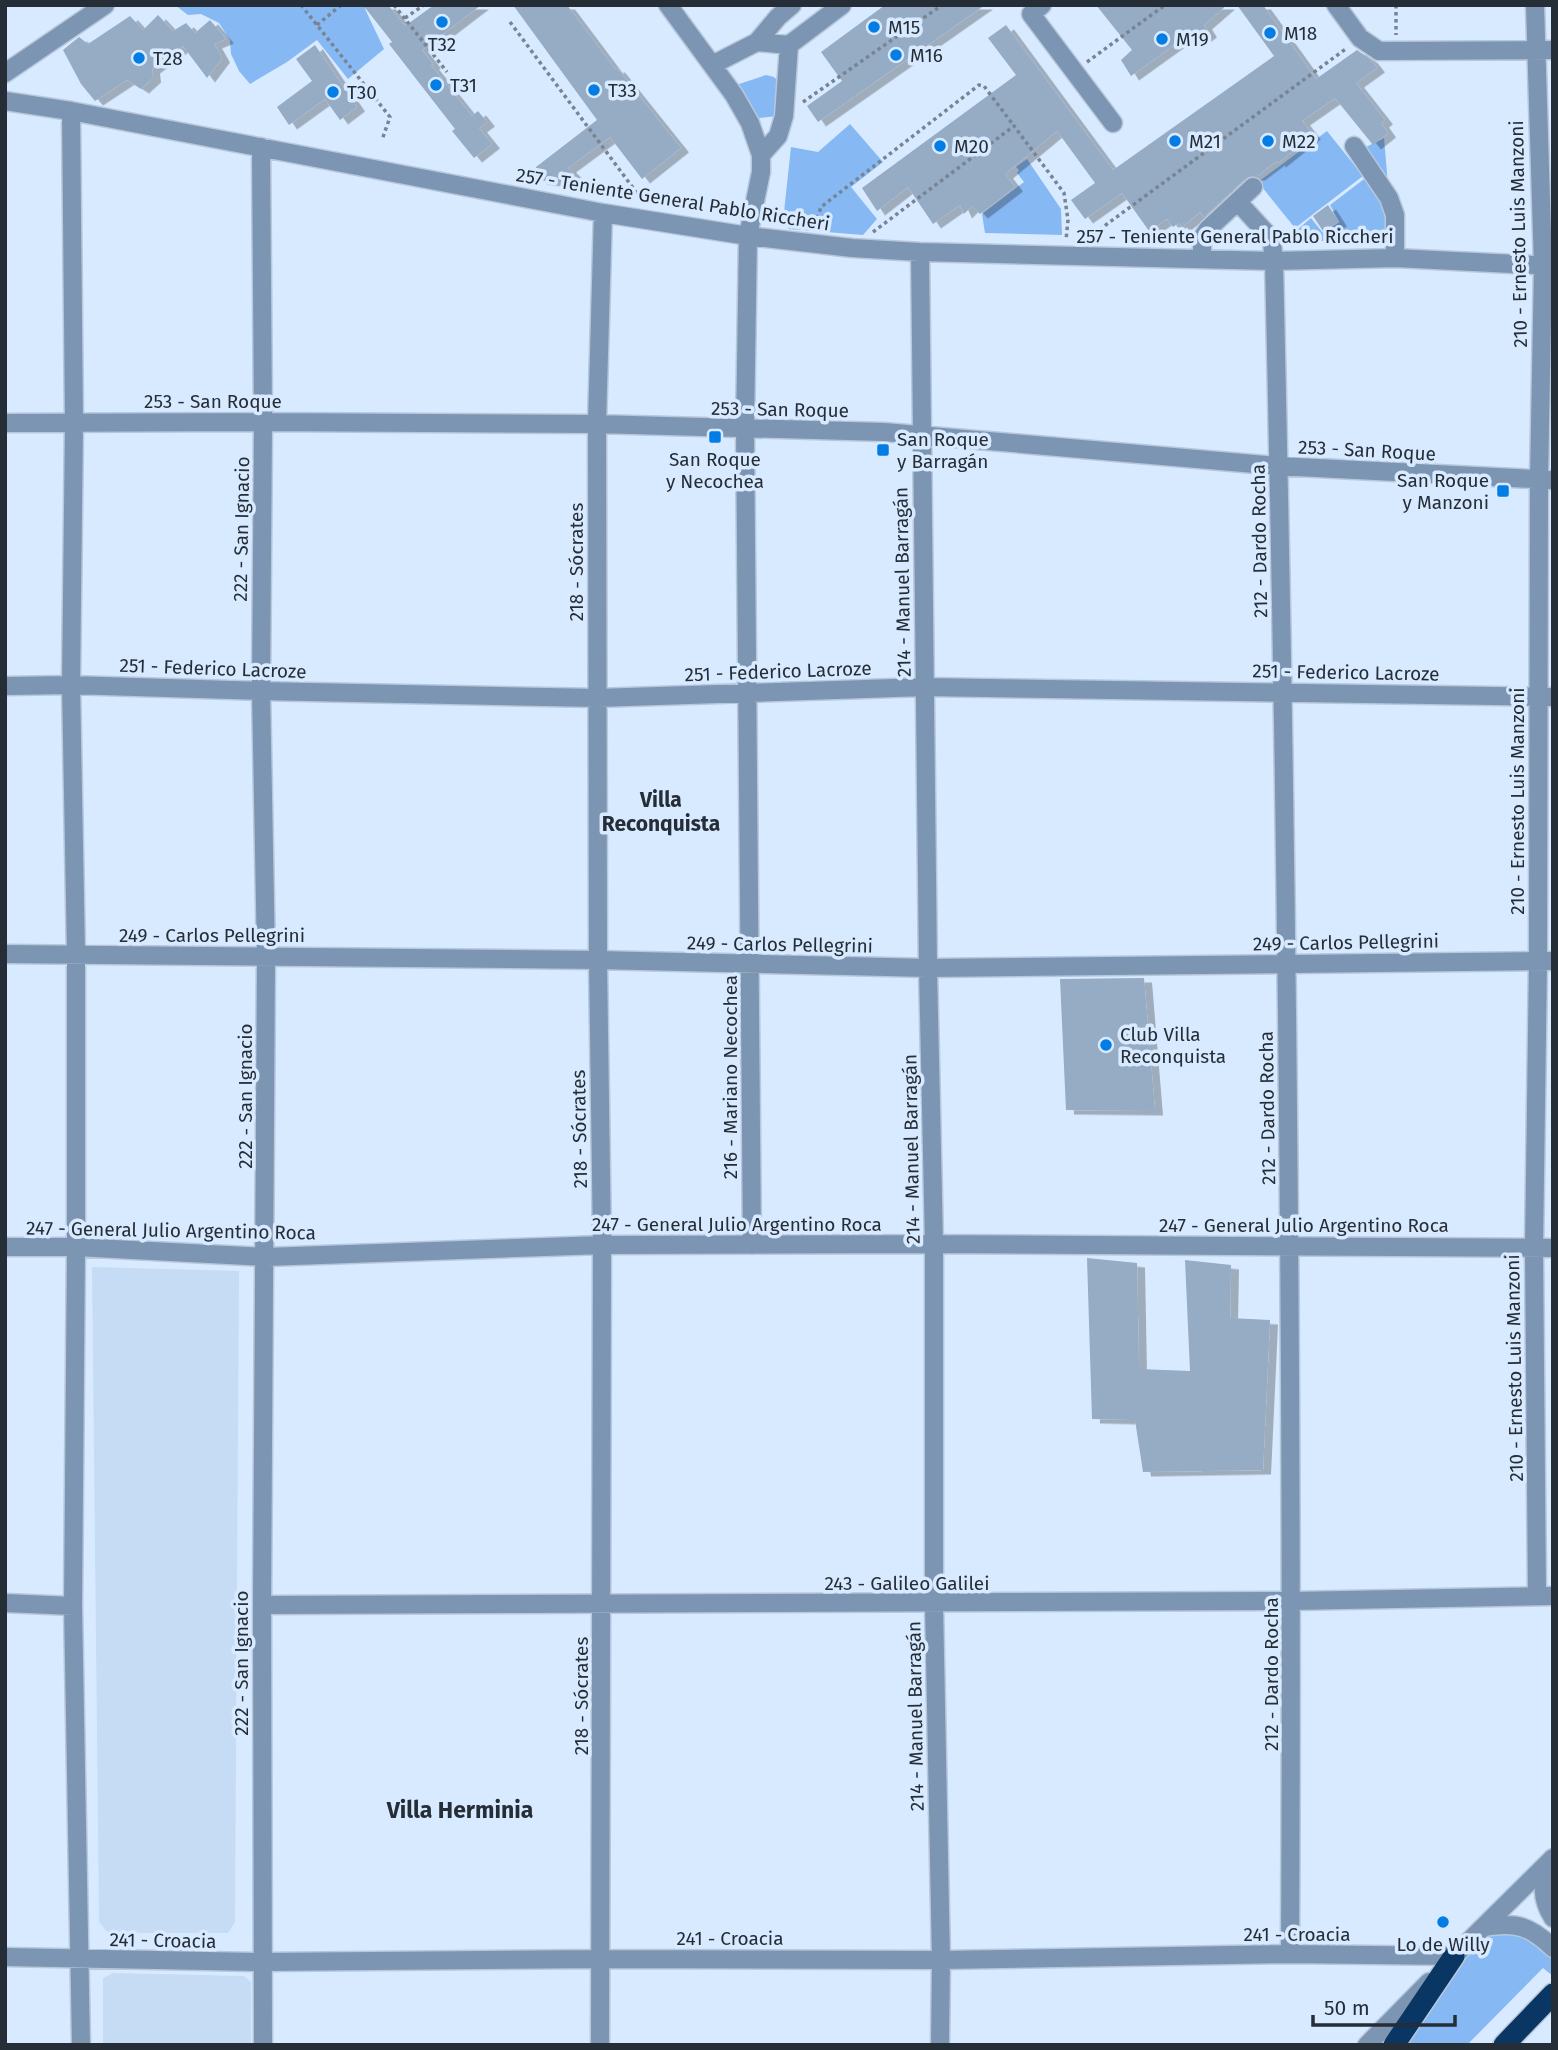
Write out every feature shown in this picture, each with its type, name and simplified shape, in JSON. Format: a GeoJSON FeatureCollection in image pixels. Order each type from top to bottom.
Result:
{"type":"FeatureCollection","features":[{"type":"Feature","properties":{"kind":"highway"},"geometry":{"type":"LineString","coordinates":[[1394,2045],[1454,1956]]}},
{"type":"Feature","properties":{"kind":"highway"},"geometry":{"type":"LineString","coordinates":[[1504,2045],[1553,1994]]}},
{"type":"Feature","properties":{"kind":"street"},"geometry":{"type":"LineString","coordinates":[[5,73],[105,5]]}},
{"type":"Feature","properties":{"kind":"street"},"geometry":{"type":"LineString","coordinates":[[668,5],[734,95],[750,123],[761,156]]}},
{"type":"Feature","properties":{"kind":"street"},"geometry":{"type":"LineString","coordinates":[[712,65],[757,43],[778,17],[793,5]]}},
{"type":"Feature","properties":{"kind":"street"},"geometry":{"type":"LineString","coordinates":[[757,43],[789,45],[842,5]]}},
{"type":"Feature","properties":{"kind":"street"},"geometry":{"type":"LineString","coordinates":[[1042,5],[1031,14],[1113,123]]}},
{"type":"Feature","properties":{"kind":"street"},"geometry":{"type":"LineString","coordinates":[[1336,5],[1360,38],[1388,51],[1544,50]]}},
{"type":"Feature","properties":{"kind":"street","name":"210 - Ernesto Luis Manzoni"},"geometry":{"type":"LineString","coordinates":[[1535,5],[1544,50],[1548,266],[1546,961],[1534,1248],[1545,1596]]}},
{"type":"Feature","properties":{"kind":"street"},"geometry":{"type":"LineString","coordinates":[[761,156],[778,136],[784,116],[789,45]]}},
{"type":"Feature","properties":{"kind":"street","name":"257 - Teniente General Pablo Riccheri"},"geometry":{"type":"LineString","coordinates":[[5,101],[71,111],[603,213],[809,244],[920,252],[1273,261],[1395,258],[1548,266]]}},
{"type":"Feature","properties":{"kind":"street"},"geometry":{"type":"LineString","coordinates":[[71,111],[74,423],[71,685],[76,955],[73,1606],[81,2045]]}},
{"type":"Feature","properties":{"kind":"street"},"geometry":{"type":"LineString","coordinates":[[1354,146],[1389,198],[1395,215],[1395,258]]}},
{"type":"Feature","properties":{"kind":"street","name":"222 - San Ignacio"},"geometry":{"type":"LineString","coordinates":[[261,147],[261,691],[266,957],[262,1605],[263,2045]]}},
{"type":"Feature","properties":{"kind":"street","name":"216 - Mariano Necochea"},"geometry":{"type":"LineString","coordinates":[[752,1245],[745,428],[748,236],[761,172],[761,156]]}},
{"type":"Feature","properties":{"kind":"street"},"geometry":{"type":"LineString","coordinates":[[1202,260],[1202,238],[1208,229],[1253,187]]}},
{"type":"Feature","properties":{"kind":"street","name":"212 - Dardo Rocha"},"geometry":{"type":"LineString","coordinates":[[1238,202],[1269,236],[1273,261],[1283,692],[1291,1246],[1290,1954]]}},
{"type":"Feature","properties":{"kind":"street","name":"218 - Sócrates"},"geometry":{"type":"LineString","coordinates":[[600,2045],[602,1245],[598,960],[597,424],[603,213]]}},
{"type":"Feature","properties":{"kind":"street","name":"214 - Manuel Barragán"},"geometry":{"type":"LineString","coordinates":[[920,252],[924,687],[934,1244],[934,1604],[941,1960],[940,2045]]}},
{"type":"Feature","properties":{"kind":"street","name":"253 - San Roque"},"geometry":{"type":"LineString","coordinates":[[5,423],[597,424],[884,432],[1278,466],[1546,480]]}},
{"type":"Feature","properties":{"kind":"street","name":"251 - Federico Lacroze"},"geometry":{"type":"LineString","coordinates":[[5,686],[71,685],[597,698],[924,687],[1545,697]]}},
{"type":"Feature","properties":{"kind":"street","name":"249 - Carlos Pellegrini"},"geometry":{"type":"LineString","coordinates":[[5,954],[598,960],[928,968],[1546,961]]}},
{"type":"Feature","properties":{"kind":"street","name":"247 - General Julio Argentino Roca"},"geometry":{"type":"LineString","coordinates":[[5,1247],[76,1247],[266,1257],[602,1245],[1553,1248]]}},
{"type":"Feature","properties":{"kind":"street","name":"243 - Galileo Galilei"},"geometry":{"type":"LineString","coordinates":[[262,1605],[934,1604],[1545,1596]]}},
{"type":"Feature","properties":{"kind":"street"},"geometry":{"type":"LineString","coordinates":[[5,1603],[73,1606]]}},
{"type":"Feature","properties":{"kind":"street"},"geometry":{"type":"LineString","coordinates":[[1552,1859],[1543,1886],[1545,1905],[1553,1918]]}},
{"type":"Feature","properties":{"kind":"street"},"geometry":{"type":"LineString","coordinates":[[1367,2045],[1552,1859]]}},
{"type":"Feature","properties":{"kind":"street"},"geometry":{"type":"LineString","coordinates":[[1484,1927],[1505,1923],[1524,1926],[1553,1948]]}},
{"type":"Feature","properties":{"kind":"street","name":"241 - Croacia"},"geometry":{"type":"LineString","coordinates":[[5,1958],[262,1962],[941,1960],[1290,1954],[1454,1956]]}},
{"type":"Feature","properties":{"kind":"path"},"geometry":{"type":"LineString","coordinates":[[301,5],[390,117],[382,140]]}},
{"type":"Feature","properties":{"kind":"path"},"geometry":{"type":"LineString","coordinates":[[317,25],[341,5]]}},
{"type":"Feature","properties":{"kind":"path"},"geometry":{"type":"LineString","coordinates":[[394,5],[447,72]]}},
{"type":"Feature","properties":{"kind":"path"},"geometry":{"type":"LineString","coordinates":[[405,18],[424,5]]}},
{"type":"Feature","properties":{"kind":"path"},"geometry":{"type":"LineString","coordinates":[[784,116],[942,5]]}},
{"type":"Feature","properties":{"kind":"path"},"geometry":{"type":"LineString","coordinates":[[1074,71],[1165,5]]}},
{"type":"Feature","properties":{"kind":"path"},"geometry":{"type":"LineString","coordinates":[[1388,51],[1396,5]]}},
{"type":"Feature","properties":{"kind":"path"},"geometry":{"type":"LineString","coordinates":[[510,22],[657,221]]}},
{"type":"Feature","properties":{"kind":"path"},"geometry":{"type":"LineString","coordinates":[[1064,256],[1360,38]]}},
{"type":"Feature","properties":{"kind":"path"},"geometry":{"type":"LineString","coordinates":[[809,244],[821,207],[979,85],[984,86],[1064,193],[1068,220],[1064,256]]}},
{"type":"Feature","properties":{"kind":"path"},"geometry":{"type":"LineString","coordinates":[[852,248],[1014,126]]}},
{"type":"Feature","properties":{"kind":"shaded area"},"geometry":{"type":"Polygon","coordinates":[[[175,5],[369,5],[365,9],[384,49],[348,79],[317,40],[250,84],[239,71],[231,54],[230,40],[219,23],[201,14],[188,15],[175,5]]]}},
{"type":"Feature","properties":{"kind":"shaded area"},"geometry":{"type":"Polygon","coordinates":[[[766,75],[778,81],[777,116],[751,119],[736,85],[766,75]]]}},
{"type":"Feature","properties":{"kind":"shaded area"},"geometry":{"type":"Polygon","coordinates":[[[850,124],[883,162],[851,187],[877,219],[863,235],[789,229],[783,221],[791,147],[818,152],[850,124]]]}},
{"type":"Feature","properties":{"kind":"shaded area"},"geometry":{"type":"Polygon","coordinates":[[[1327,131],[1363,176],[1295,228],[1258,182],[1327,131]]]}},
{"type":"Feature","properties":{"kind":"shaded area"},"geometry":{"type":"Polygon","coordinates":[[[1384,138],[1393,243],[1285,240],[1311,218],[1323,233],[1339,222],[1330,205],[1368,176],[1356,152],[1384,138]]]}},
{"type":"Feature","properties":{"kind":"shaded area"},"geometry":{"type":"Polygon","coordinates":[[[1027,159],[1061,209],[1062,235],[985,233],[982,214],[1024,182],[1016,167],[1027,159]]]}},
{"type":"Feature","properties":{"kind":"shaded area"},"geometry":{"type":"Polygon","coordinates":[[[92,1267],[239,1271],[235,1922],[228,1933],[108,1933],[99,1922],[92,1267]]]}},
{"type":"Feature","properties":{"kind":"shaded area"},"geometry":{"type":"Polygon","coordinates":[[[1523,1931],[1553,1955],[1553,1976],[1543,1968],[1467,2045],[1399,2045],[1459,1961],[1495,1932],[1523,1931]]]}},
{"type":"Feature","properties":{"kind":"shaded area"},"geometry":{"type":"Polygon","coordinates":[[[113,1973],[244,1976],[251,1982],[251,2045],[103,2045],[103,1978],[113,1973]]]}},
{"type":"Feature","properties":{"kind":"building","name":"T31"},"geometry":{"type":"Polygon","coordinates":[[[363,5],[388,5],[405,26],[434,5],[481,5],[422,50],[472,116],[478,111],[487,122],[479,128],[492,144],[474,158],[363,5]]]}},
{"type":"Feature","properties":{"kind":"building"},"geometry":{"type":"Polygon","coordinates":[[[513,5],[567,5],[615,69],[617,68],[681,148],[642,179],[610,137],[568,168],[574,174],[562,183],[539,180],[536,167],[597,120],[513,5]]]}},
{"type":"Feature","properties":{"kind":"building"},"geometry":{"type":"Polygon","coordinates":[[[885,5],[985,5],[818,122],[807,106],[842,81],[821,52],[885,5]]]}},
{"type":"Feature","properties":{"kind":"building"},"geometry":{"type":"Polygon","coordinates":[[[1096,5],[1227,5],[1204,25],[1209,33],[1195,43],[1188,35],[1131,76],[1121,60],[1132,50],[1096,5]]]}},
{"type":"Feature","properties":{"kind":"building"},"geometry":{"type":"Polygon","coordinates":[[[1237,5],[1263,5],[1316,79],[1357,50],[1370,59],[1377,68],[1356,83],[1385,120],[1381,123],[1388,133],[1373,145],[1335,98],[1302,121],[1313,135],[1278,163],[1277,161],[1257,176],[1245,179],[1204,217],[1200,212],[1182,227],[1179,223],[1173,227],[1167,219],[1149,231],[1122,193],[1085,219],[1071,200],[1095,183],[1057,131],[1005,174],[1015,187],[980,214],[972,206],[964,214],[960,205],[933,224],[908,187],[877,211],[862,188],[1016,75],[988,38],[1006,25],[1113,170],[1274,56],[1237,5]]]}},
{"type":"Feature","properties":{"kind":"building","name":"T28"},"geometry":{"type":"Polygon","coordinates":[[[158,15],[173,31],[186,23],[195,33],[210,20],[226,39],[214,44],[222,58],[207,78],[183,46],[152,69],[153,78],[141,89],[127,80],[95,101],[81,84],[63,50],[79,37],[88,44],[130,16],[143,30],[158,15]]]}},
{"type":"Feature","properties":{"kind":"building","name":"T30"},"geometry":{"type":"Polygon","coordinates":[[[315,45],[357,107],[340,120],[325,99],[289,125],[277,107],[312,81],[296,59],[315,45]]]}},
{"type":"Feature","properties":{"kind":"building"},"geometry":{"type":"Polygon","coordinates":[[[1328,205],[1339,222],[1323,231],[1313,216],[1328,205]]]}},
{"type":"Feature","properties":{"kind":"building","name":"Club Villa Reconquista"},"geometry":{"type":"Polygon","coordinates":[[[1144,978],[1155,1111],[1066,1110],[1060,979],[1144,978]]]}},
{"type":"Feature","properties":{"kind":"building"},"geometry":{"type":"Polygon","coordinates":[[[1087,1258],[1137,1263],[1139,1369],[1190,1371],[1185,1260],[1231,1265],[1230,1318],[1270,1320],[1263,1470],[1143,1472],[1135,1420],[1092,1419],[1087,1258]]]}},
{"type":"Feature","properties":{"kind":"place","name":"T32"},"geometry":{"type":"Point","coordinates":[442,22]}},
{"type":"Feature","properties":{"kind":"place","name":"M15"},"geometry":{"type":"Point","coordinates":[874,27]}},
{"type":"Feature","properties":{"kind":"place","name":"M18"},"geometry":{"type":"Point","coordinates":[1270,33]}},
{"type":"Feature","properties":{"kind":"place","name":"M19"},"geometry":{"type":"Point","coordinates":[1162,39]}},
{"type":"Feature","properties":{"kind":"place","name":"M16"},"geometry":{"type":"Point","coordinates":[896,55]}},
{"type":"Feature","properties":{"kind":"place","name":"T28"},"geometry":{"type":"Point","coordinates":[139,58]}},
{"type":"Feature","properties":{"kind":"place","name":"T31"},"geometry":{"type":"Point","coordinates":[436,85]}},
{"type":"Feature","properties":{"kind":"place","name":"T33"},"geometry":{"type":"Point","coordinates":[594,90]}},
{"type":"Feature","properties":{"kind":"place","name":"T30"},"geometry":{"type":"Point","coordinates":[333,92]}},
{"type":"Feature","properties":{"kind":"place","name":"M21"},"geometry":{"type":"Point","coordinates":[1175,141]}},
{"type":"Feature","properties":{"kind":"place","name":"M22"},"geometry":{"type":"Point","coordinates":[1268,141]}},
{"type":"Feature","properties":{"kind":"place","name":"M20"},"geometry":{"type":"Point","coordinates":[940,146]}},
{"type":"Feature","properties":{"kind":"place","name":"San Roque y Necochea"},"geometry":{"type":"Point","coordinates":[715,437]}},
{"type":"Feature","properties":{"kind":"place","name":"San Roque y Barragán"},"geometry":{"type":"Point","coordinates":[883,450]}},
{"type":"Feature","properties":{"kind":"place","name":"San Roque y Manzoni"},"geometry":{"type":"Point","coordinates":[1503,491]}},
{"type":"Feature","properties":{"kind":"place","name":"Club Villa Reconquista"},"geometry":{"type":"Point","coordinates":[1106,1045]}},
{"type":"Feature","properties":{"kind":"place","name":"Lo de Willy"},"geometry":{"type":"Point","coordinates":[1443,1922]}},
{"type":"Feature","properties":{"kind":"district","name":"Villa Reconquista"},"geometry":{"type":"Point","coordinates":[661,812]}},
{"type":"Feature","properties":{"kind":"district","name":"Villa Herminia"},"geometry":{"type":"Point","coordinates":[460,1810]}}]}
